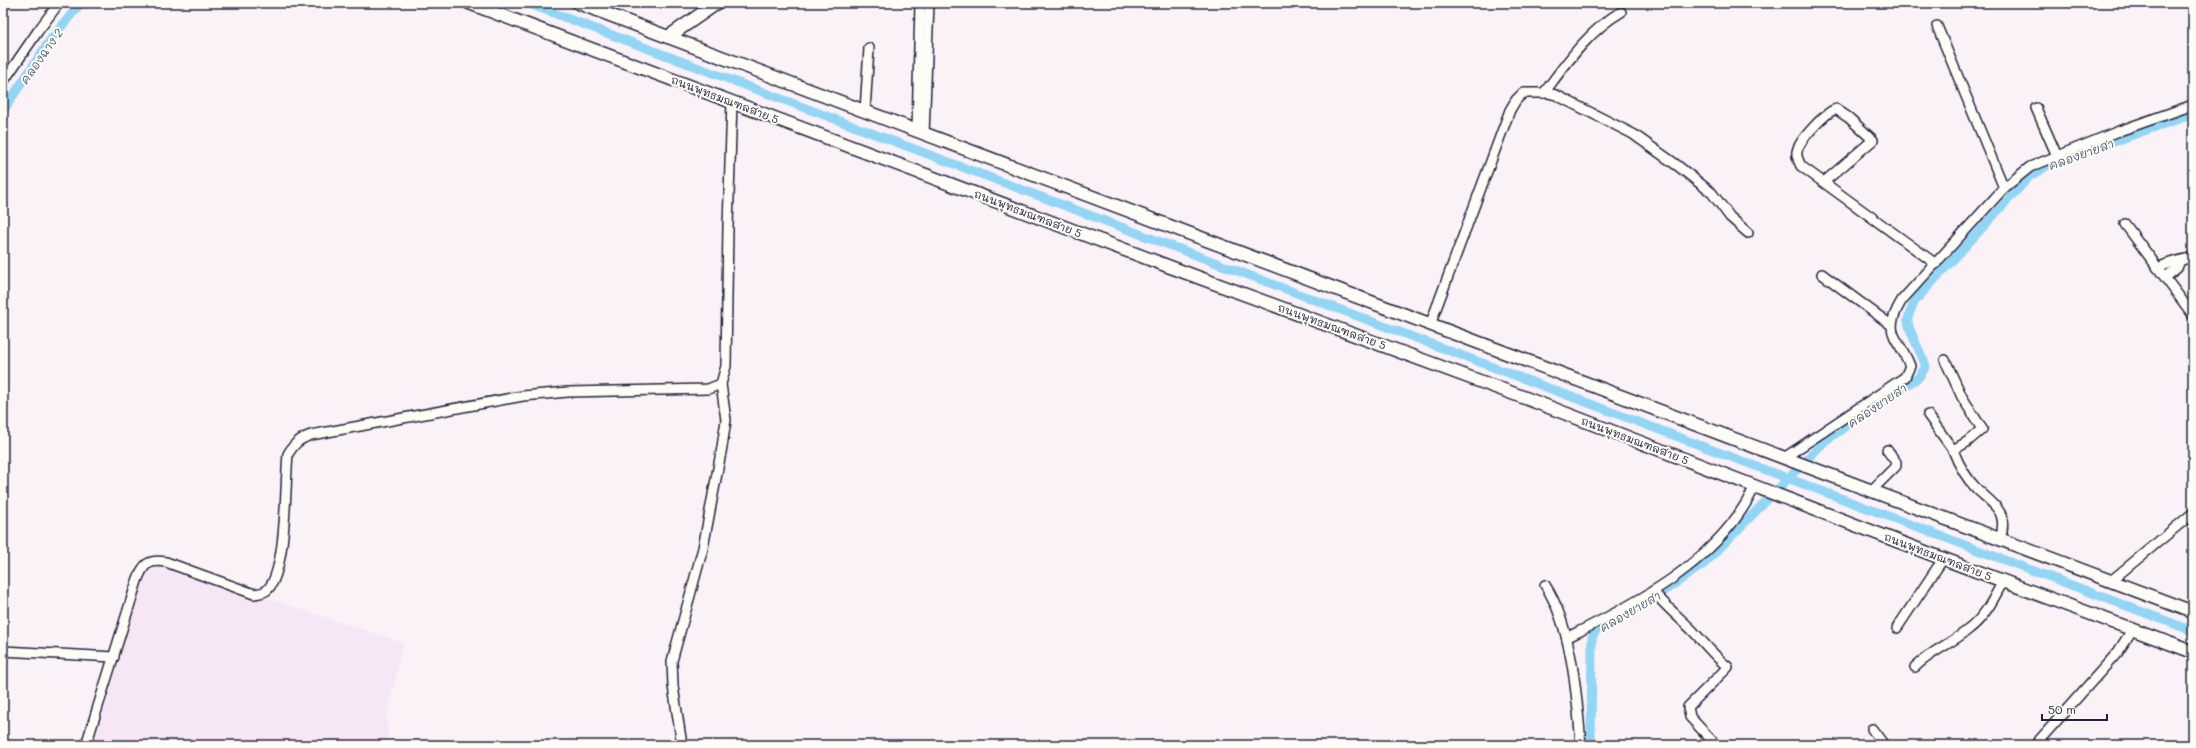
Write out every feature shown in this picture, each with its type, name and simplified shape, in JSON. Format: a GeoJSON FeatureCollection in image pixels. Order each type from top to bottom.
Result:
{"type":"FeatureCollection","features":[{"type":"Feature","properties":{"kind":"main road","name":"ถนนพุทธมณฑลสาย 5"},"geometry":{"type":"LineString","coordinates":[[469,3],[1173,268],[1528,399],[1943,559],[2193,652]]}},
{"type":"Feature","properties":{"kind":"main road"},"geometry":{"type":"LineString","coordinates":[[578,3],[2000,540],[2112,580],[2193,612]]}},
{"type":"Feature","properties":{"kind":"main road"},"geometry":{"type":"LineString","coordinates":[[668,37],[717,3]]}},
{"type":"Feature","properties":{"kind":"street"},"geometry":{"type":"LineString","coordinates":[[3,82],[41,26],[60,3]]}},
{"type":"Feature","properties":{"kind":"street"},"geometry":{"type":"LineString","coordinates":[[920,3],[920,132]]}},
{"type":"Feature","properties":{"kind":"street"},"geometry":{"type":"LineString","coordinates":[[920,132],[929,3]]}},
{"type":"Feature","properties":{"kind":"street"},"geometry":{"type":"LineString","coordinates":[[1544,93],[1567,63],[1595,33],[1606,22],[1621,12]]}},
{"type":"Feature","properties":{"kind":"street"},"geometry":{"type":"LineString","coordinates":[[1937,26],[2004,188]]}},
{"type":"Feature","properties":{"kind":"street"},"geometry":{"type":"LineString","coordinates":[[865,111],[869,48]]}},
{"type":"Feature","properties":{"kind":"street"},"geometry":{"type":"LineString","coordinates":[[1430,325],[1510,110],[1516,100],[1523,93],[1544,93],[1556,96],[1633,134],[1712,193],[1730,217],[1748,233]]}},
{"type":"Feature","properties":{"kind":"street"},"geometry":{"type":"LineString","coordinates":[[682,745],[673,686],[672,661],[703,548],[726,420],[721,384],[726,366],[732,102]]}},
{"type":"Feature","properties":{"kind":"street"},"geometry":{"type":"LineString","coordinates":[[1786,459],[1905,377],[1910,366],[1894,337],[1891,325],[1893,315],[1902,300],[2004,188],[2030,168],[2056,156],[2193,105]]}},
{"type":"Feature","properties":{"kind":"street"},"geometry":{"type":"LineString","coordinates":[[2036,108],[2056,156]]}},
{"type":"Feature","properties":{"kind":"street"},"geometry":{"type":"LineString","coordinates":[[1824,182],[1873,140],[1849,118],[1836,109],[1804,138],[1797,152],[1797,158],[1801,166],[1936,264]]}},
{"type":"Feature","properties":{"kind":"street"},"geometry":{"type":"LineString","coordinates":[[2125,224],[2193,315]]}},
{"type":"Feature","properties":{"kind":"street"},"geometry":{"type":"LineString","coordinates":[[2158,268],[2172,260],[2180,261],[2193,257]]}},
{"type":"Feature","properties":{"kind":"street"},"geometry":{"type":"LineString","coordinates":[[2166,277],[2176,268],[2180,261]]}},
{"type":"Feature","properties":{"kind":"street"},"geometry":{"type":"LineString","coordinates":[[1822,274],[1849,292],[1891,325]]}},
{"type":"Feature","properties":{"kind":"street"},"geometry":{"type":"LineString","coordinates":[[1945,360],[1962,397],[1982,429],[1967,442],[1953,450]]}},
{"type":"Feature","properties":{"kind":"street"},"geometry":{"type":"LineString","coordinates":[[86,745],[142,569],[147,564],[156,561],[166,562],[254,594],[263,593],[269,589],[274,579],[284,533],[288,454],[294,444],[301,438],[523,396],[568,392],[708,389],[721,384]]}},
{"type":"Feature","properties":{"kind":"street"},"geometry":{"type":"LineString","coordinates":[[1928,415],[1953,450],[1958,463],[1975,488],[1994,503],[2003,519],[2004,526],[2000,540]]}},
{"type":"Feature","properties":{"kind":"street"},"geometry":{"type":"LineString","coordinates":[[1871,491],[1896,466],[1896,462],[1887,450]]}},
{"type":"Feature","properties":{"kind":"street"},"geometry":{"type":"LineString","coordinates":[[1568,638],[1654,592],[1689,565],[1720,537],[1748,502],[1757,487]]}},
{"type":"Feature","properties":{"kind":"street"},"geometry":{"type":"LineString","coordinates":[[2112,580],[2193,513]]}},
{"type":"Feature","properties":{"kind":"street"},"geometry":{"type":"LineString","coordinates":[[1897,628],[1943,559]]}},
{"type":"Feature","properties":{"kind":"street"},"geometry":{"type":"LineString","coordinates":[[1915,667],[1927,655],[1970,629],[1983,615],[2003,581]]}},
{"type":"Feature","properties":{"kind":"street"},"geometry":{"type":"LineString","coordinates":[[1545,585],[1553,599],[1568,638],[1581,745]]}},
{"type":"Feature","properties":{"kind":"street"},"geometry":{"type":"LineString","coordinates":[[1654,592],[1662,602],[1694,633],[1711,653],[1728,667],[1688,706],[1690,717],[1716,745]]}},
{"type":"Feature","properties":{"kind":"street"},"geometry":{"type":"LineString","coordinates":[[2036,745],[2118,652],[2132,630]]}},
{"type":"Feature","properties":{"kind":"street"},"geometry":{"type":"LineString","coordinates":[[3,650],[114,657]]}},
{"type":"Feature","properties":{"kind":"street"},"geometry":{"type":"LineString","coordinates":[[1872,729],[1884,745]]}},
{"type":"Feature","properties":{"kind":"shaded area"},"geometry":{"type":"Polygon","coordinates":[[[163,564],[403,643],[387,717],[388,745],[92,745],[147,570],[163,564]]]}},
{"type":"Feature","properties":{"kind":"waterway","name":"คลองฉาง 2"},"geometry":{"type":"LineString","coordinates":[[3,111],[50,40],[81,3]]}},
{"type":"Feature","properties":{"kind":"waterway"},"geometry":{"type":"LineString","coordinates":[[527,3],[2193,631]]}},
{"type":"Feature","properties":{"kind":"waterway","name":"คลองยายสา"},"geometry":{"type":"LineString","coordinates":[[1591,745],[1592,637],[1597,629],[1651,600],[1705,563],[1826,440],[1919,377],[1926,366],[1908,323],[1910,312],[1915,301],[2030,176],[2052,163],[2193,114]]}}]}
